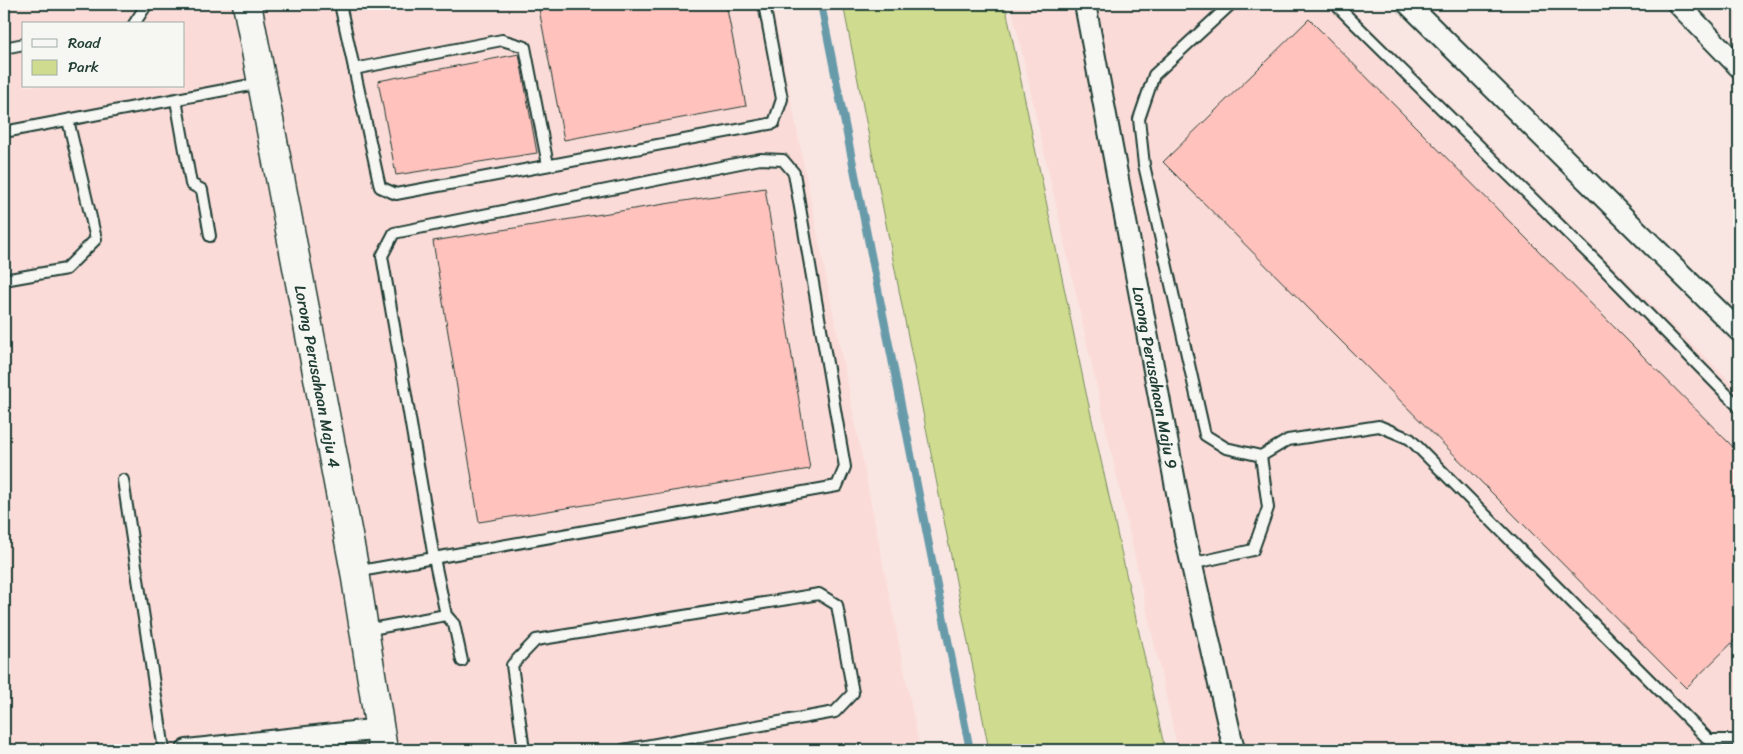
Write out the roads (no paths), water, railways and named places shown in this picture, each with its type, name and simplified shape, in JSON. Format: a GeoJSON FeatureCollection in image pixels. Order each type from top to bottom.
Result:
{"type":"FeatureCollection","features":[{"type":"Feature","properties":{"kind":"street","name":"Lorong Perusahaan Maju 4"},"geometry":{"type":"LineString","coordinates":[[247,4],[355,572],[382,740]]}},
{"type":"Feature","properties":{"kind":"street","name":"Lorong Perusahaan Maju 9"},"geometry":{"type":"LineString","coordinates":[[1085,4],[1191,564],[1234,750]]}},
{"type":"Feature","properties":{"kind":"street"},"geometry":{"type":"LineString","coordinates":[[1408,4],[1739,330]]}},
{"type":"Feature","properties":{"kind":"street"},"geometry":{"type":"LineString","coordinates":[[1678,4],[1739,67]]}},
{"type":"Feature","properties":{"kind":"street"},"geometry":{"type":"LineString","coordinates":[[187,750],[382,740]]}},
{"type":"Feature","properties":{"kind":"lane"},"geometry":{"type":"LineString","coordinates":[[135,22],[147,4]]}},
{"type":"Feature","properties":{"kind":"lane"},"geometry":{"type":"LineString","coordinates":[[340,4],[380,187],[396,194],[774,123],[782,99],[764,4]]}},
{"type":"Feature","properties":{"kind":"lane"},"geometry":{"type":"LineString","coordinates":[[1231,4],[1154,74],[1140,120],[1144,165],[1205,435],[1226,448],[1261,456],[1288,440],[1379,426],[1410,439],[1709,740],[1739,740]]}},
{"type":"Feature","properties":{"kind":"lane"},"geometry":{"type":"LineString","coordinates":[[1335,4],[1591,256],[1739,407]]}},
{"type":"Feature","properties":{"kind":"lane"},"geometry":{"type":"LineString","coordinates":[[354,69],[502,40],[525,48],[548,165]]}},
{"type":"Feature","properties":{"kind":"lane"},"geometry":{"type":"LineString","coordinates":[[4,48],[22,44]]}},
{"type":"Feature","properties":{"kind":"lane"},"geometry":{"type":"LineString","coordinates":[[4,132],[262,83]]}},
{"type":"Feature","properties":{"kind":"lane"},"geometry":{"type":"LineString","coordinates":[[176,100],[191,184],[202,190],[210,236]]}},
{"type":"Feature","properties":{"kind":"lane"},"geometry":{"type":"LineString","coordinates":[[4,280],[66,269],[96,239],[68,120]]}},
{"type":"Feature","properties":{"kind":"lane"},"geometry":{"type":"LineString","coordinates":[[355,572],[434,558],[837,486],[845,467],[794,173],[783,160],[760,159],[394,233],[382,256],[434,558],[446,615],[454,624],[462,661]]}},
{"type":"Feature","properties":{"kind":"lane"},"geometry":{"type":"LineString","coordinates":[[1191,564],[1253,550],[1268,508],[1261,456]]}},
{"type":"Feature","properties":{"kind":"lane"},"geometry":{"type":"LineString","coordinates":[[123,480],[164,750]]}},
{"type":"Feature","properties":{"kind":"lane"},"geometry":{"type":"LineString","coordinates":[[524,750],[512,665],[536,640],[819,594],[837,605],[853,692],[835,712],[623,750]]}},
{"type":"Feature","properties":{"kind":"lane"},"geometry":{"type":"LineString","coordinates":[[364,630],[446,615]]}},
{"type":"Feature","properties":{"kind":"waterway"},"geometry":{"type":"LineString","coordinates":[[821,4],[970,750]]}}]}
